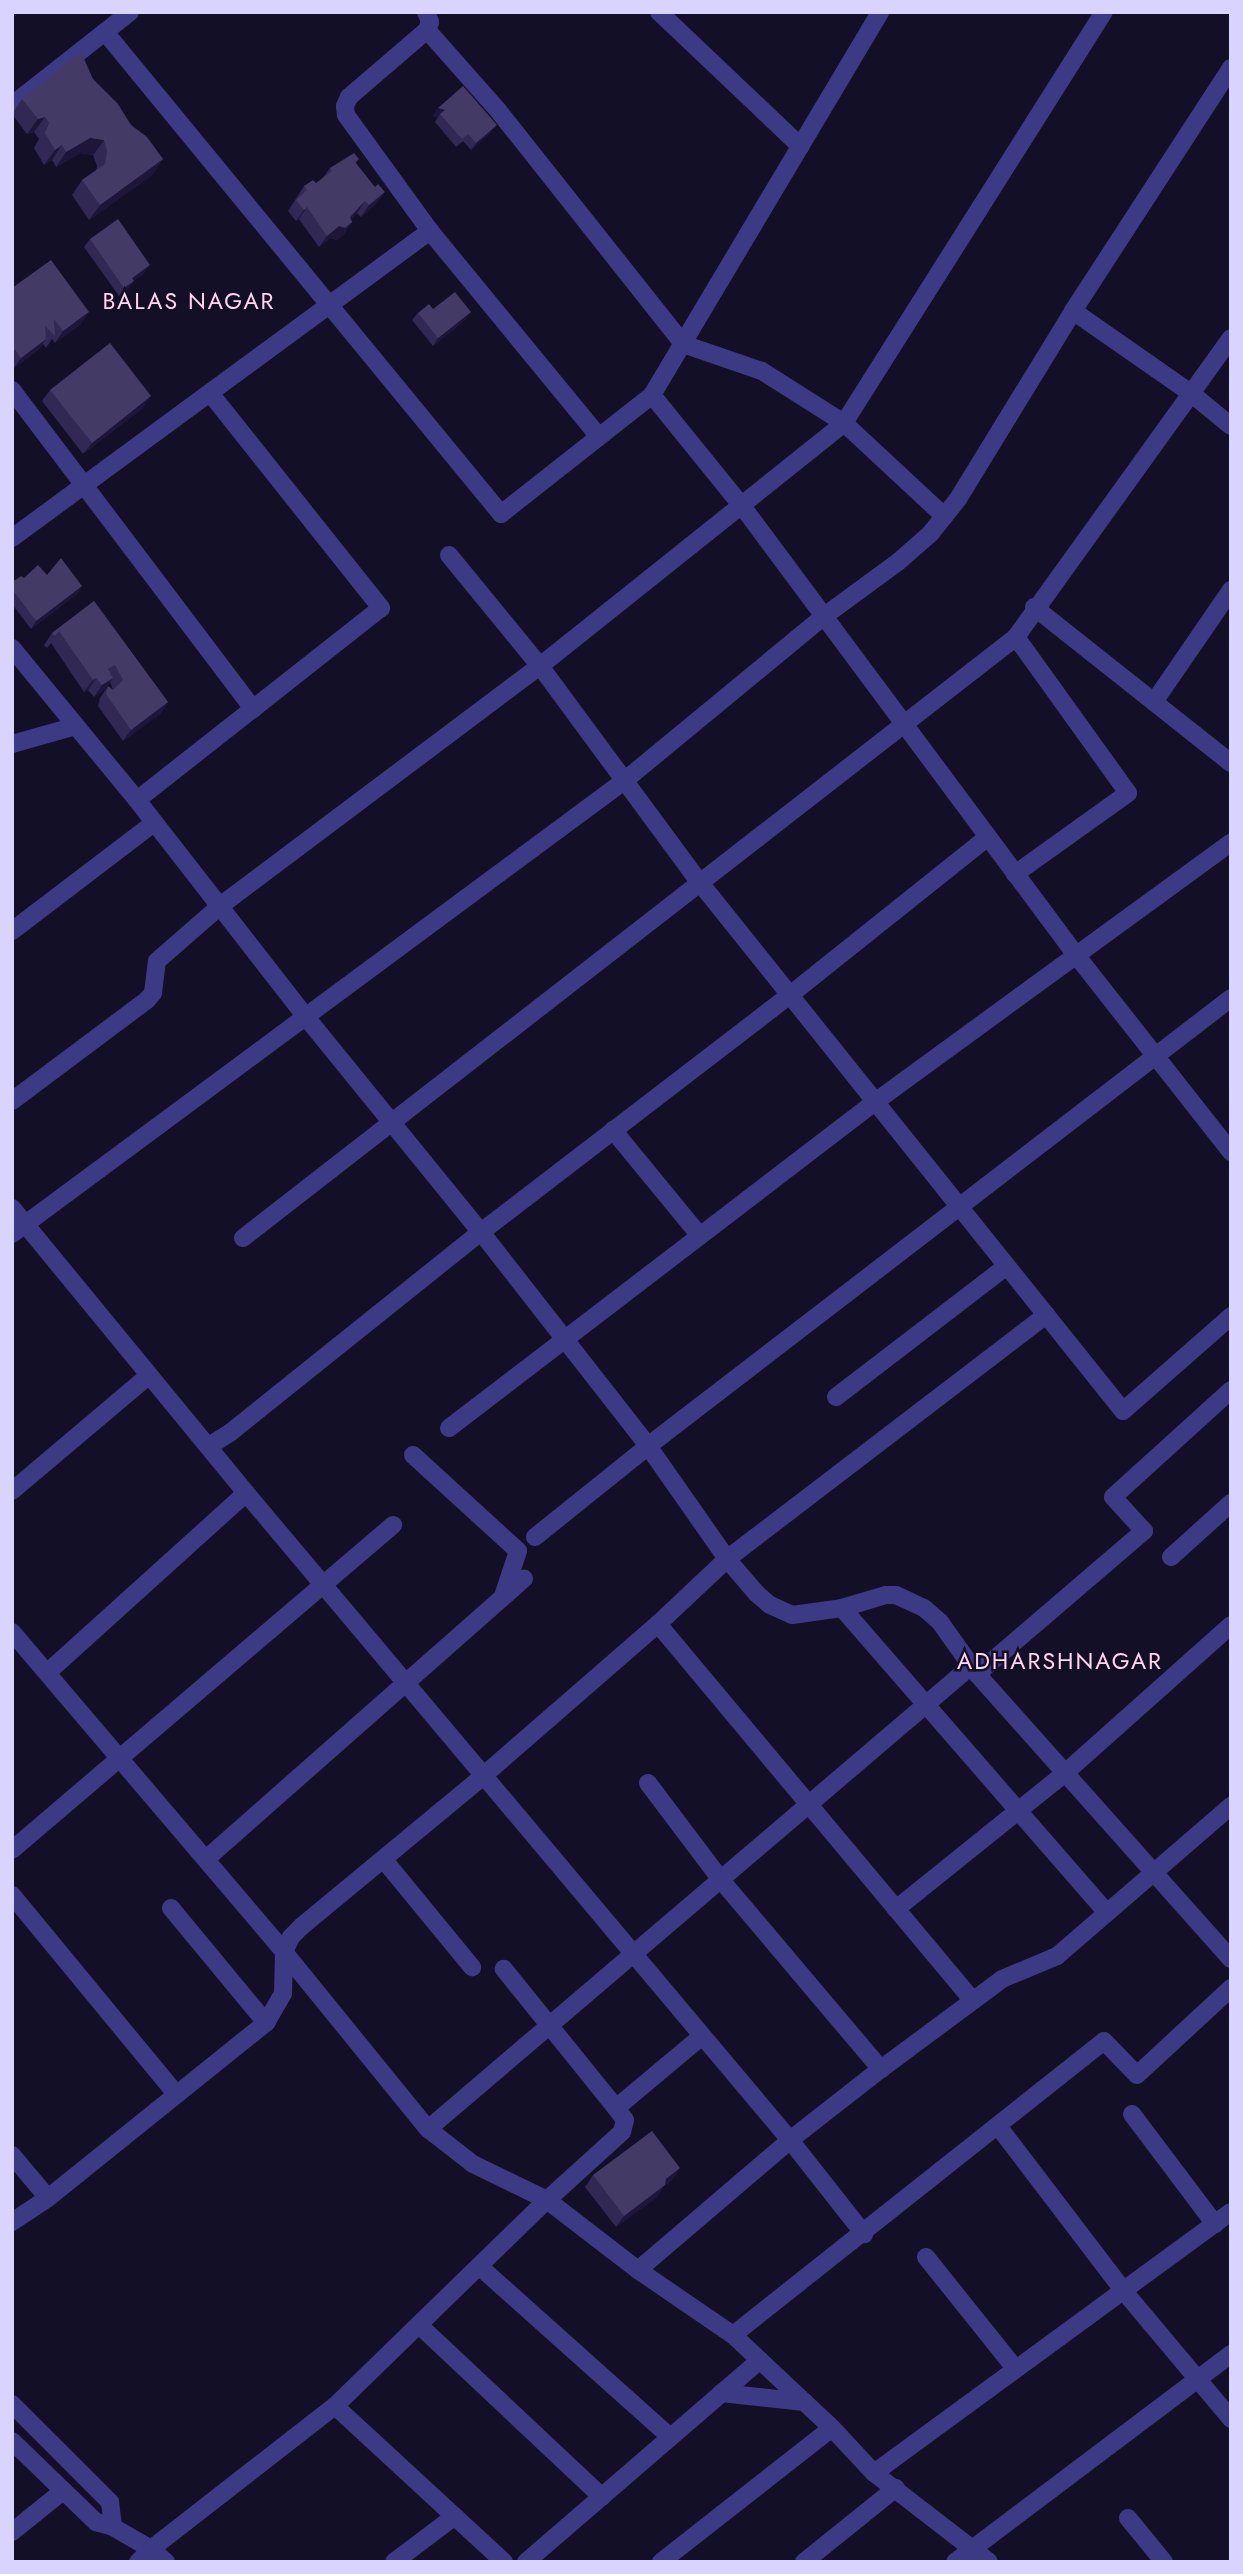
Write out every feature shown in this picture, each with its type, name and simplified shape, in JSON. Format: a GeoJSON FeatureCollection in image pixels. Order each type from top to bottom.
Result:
{"type":"FeatureCollection","features":[{"type":"Feature","properties":{"kind":"street"},"geometry":{"type":"LineString","coordinates":[[12,105],[130,12]]}},
{"type":"Feature","properties":{"kind":"street"},"geometry":{"type":"LineString","coordinates":[[105,32],[500,514],[652,395],[880,12]]}},
{"type":"Feature","properties":{"kind":"street"},"geometry":{"type":"LineString","coordinates":[[12,1101],[147,1000],[153,993],[157,961],[220,906],[540,666],[844,423],[1104,12]]}},
{"type":"Feature","properties":{"kind":"street"},"geometry":{"type":"LineString","coordinates":[[663,13],[800,146]]}},
{"type":"Feature","properties":{"kind":"street"},"geometry":{"type":"LineString","coordinates":[[598,437],[430,230],[346,115],[345,106],[349,97],[426,21],[683,344],[762,370],[844,423],[944,516]]}},
{"type":"Feature","properties":{"kind":"street"},"geometry":{"type":"LineString","coordinates":[[19,1229],[624,781],[823,617],[898,562],[930,534],[1231,68]]}},
{"type":"Feature","properties":{"kind":"street"},"geometry":{"type":"LineString","coordinates":[[12,538],[430,230]]}},
{"type":"Feature","properties":{"kind":"street"},"geometry":{"type":"LineString","coordinates":[[1073,311],[1192,394],[1231,426]]}},
{"type":"Feature","properties":{"kind":"street"},"geometry":{"type":"LineString","coordinates":[[243,1238],[1016,637],[1034,607],[1231,338]]}},
{"type":"Feature","properties":{"kind":"street"},"geometry":{"type":"LineString","coordinates":[[137,800],[381,608],[210,393]]}},
{"type":"Feature","properties":{"kind":"street"},"geometry":{"type":"LineString","coordinates":[[652,395],[741,506],[1076,955],[1231,1152]]}},
{"type":"Feature","properties":{"kind":"street"},"geometry":{"type":"LineString","coordinates":[[14,397],[253,709]]}},
{"type":"Feature","properties":{"kind":"street"},"geometry":{"type":"LineString","coordinates":[[449,555],[540,666],[701,884],[1123,1411],[1229,1320]]}},
{"type":"Feature","properties":{"kind":"street"},"geometry":{"type":"LineString","coordinates":[[1154,702],[1231,590]]}},
{"type":"Feature","properties":{"kind":"street"},"geometry":{"type":"LineString","coordinates":[[1034,607],[1231,763]]}},
{"type":"Feature","properties":{"kind":"street"},"geometry":{"type":"LineString","coordinates":[[1015,874],[1128,793],[1016,637]]}},
{"type":"Feature","properties":{"kind":"street"},"geometry":{"type":"LineString","coordinates":[[12,648],[137,800],[306,1017],[481,1231],[648,1446],[727,1559],[756,1593],[781,1611],[792,1615],[842,1608],[886,1595],[914,1602],[940,1622],[974,1670],[1231,1959]]}},
{"type":"Feature","properties":{"kind":"street"},"geometry":{"type":"LineString","coordinates":[[12,744],[76,726]]}},
{"type":"Feature","properties":{"kind":"street"},"geometry":{"type":"LineString","coordinates":[[12,931],[154,823]]}},
{"type":"Feature","properties":{"kind":"street"},"geometry":{"type":"LineString","coordinates":[[209,1446],[231,1432],[481,1231],[790,995],[988,837]]}},
{"type":"Feature","properties":{"kind":"street"},"geometry":{"type":"LineString","coordinates":[[449,1428],[875,1102],[1231,842]]}},
{"type":"Feature","properties":{"kind":"street"},"geometry":{"type":"LineString","coordinates":[[535,1537],[648,1446],[1231,998]]}},
{"type":"Feature","properties":{"kind":"street"},"geometry":{"type":"LineString","coordinates":[[613,1130],[699,1236]]}},
{"type":"Feature","properties":{"kind":"street"},"geometry":{"type":"LineString","coordinates":[[12,1208],[19,1229],[209,1446],[790,2140],[864,2234]]}},
{"type":"Feature","properties":{"kind":"street"},"geometry":{"type":"LineString","coordinates":[[836,1397],[1007,1266]]}},
{"type":"Feature","properties":{"kind":"street"},"geometry":{"type":"LineString","coordinates":[[12,2222],[48,2198],[266,2023],[283,1993],[284,1952],[302,1926],[483,1776],[658,1624],[727,1559],[1046,1315]]}},
{"type":"Feature","properties":{"kind":"street"},"geometry":{"type":"LineString","coordinates":[[12,1491],[148,1376]]}},
{"type":"Feature","properties":{"kind":"street"},"geometry":{"type":"LineString","coordinates":[[428,2129],[924,1705],[974,1670],[1144,1531],[1113,1497],[1231,1390]]}},
{"type":"Feature","properties":{"kind":"street"},"geometry":{"type":"LineString","coordinates":[[413,1455],[518,1551],[503,1596]]}},
{"type":"Feature","properties":{"kind":"street"},"geometry":{"type":"LineString","coordinates":[[48,1672],[246,1493]]}},
{"type":"Feature","properties":{"kind":"street"},"geometry":{"type":"LineString","coordinates":[[1171,1557],[1231,1503]]}},
{"type":"Feature","properties":{"kind":"street"},"geometry":{"type":"LineString","coordinates":[[12,1850],[393,1525]]}},
{"type":"Feature","properties":{"kind":"street"},"geometry":{"type":"LineString","coordinates":[[206,1859],[524,1580]]}},
{"type":"Feature","properties":{"kind":"street"},"geometry":{"type":"LineString","coordinates":[[842,1608],[1107,1913]]}},
{"type":"Feature","properties":{"kind":"street"},"geometry":{"type":"LineString","coordinates":[[658,1624],[973,2001]]}},
{"type":"Feature","properties":{"kind":"street"},"geometry":{"type":"LineString","coordinates":[[896,1909],[1065,1773],[1231,1625]]}},
{"type":"Feature","properties":{"kind":"street"},"geometry":{"type":"LineString","coordinates":[[12,1632],[284,1952],[428,2129],[473,2164],[547,2200],[638,2270],[733,2335],[832,2428],[874,2473],[989,2562]]}},
{"type":"Feature","properties":{"kind":"street"},"geometry":{"type":"LineString","coordinates":[[648,1783],[721,1880],[881,2069]]}},
{"type":"Feature","properties":{"kind":"street"},"geometry":{"type":"LineString","coordinates":[[638,2270],[790,2140],[881,2069],[1014,1972],[1058,1956],[1231,1806]]}},
{"type":"Feature","properties":{"kind":"street"},"geometry":{"type":"LineString","coordinates":[[384,1860],[472,1967]]}},
{"type":"Feature","properties":{"kind":"street"},"geometry":{"type":"LineString","coordinates":[[12,1895],[176,2094]]}},
{"type":"Feature","properties":{"kind":"street"},"geometry":{"type":"LineString","coordinates":[[171,1908],[266,2023]]}},
{"type":"Feature","properties":{"kind":"street"},"geometry":{"type":"LineString","coordinates":[[138,2562],[151,2549],[335,2406],[547,2200],[616,2140],[625,2120],[504,1969]]}},
{"type":"Feature","properties":{"kind":"street"},"geometry":{"type":"LineString","coordinates":[[733,2335],[864,2234],[1104,2040],[1137,2075],[1231,1988]]}},
{"type":"Feature","properties":{"kind":"street"},"geometry":{"type":"LineString","coordinates":[[616,2108],[702,2036]]}},
{"type":"Feature","properties":{"kind":"street"},"geometry":{"type":"LineString","coordinates":[[1132,2114],[1215,2224]]}},
{"type":"Feature","properties":{"kind":"street"},"geometry":{"type":"LineString","coordinates":[[998,2126],[1122,2289],[1231,2419]]}},
{"type":"Feature","properties":{"kind":"street"},"geometry":{"type":"LineString","coordinates":[[12,2155],[48,2198]]}},
{"type":"Feature","properties":{"kind":"street"},"geometry":{"type":"LineString","coordinates":[[874,2473],[1122,2289],[1231,2212]]}},
{"type":"Feature","properties":{"kind":"street"},"geometry":{"type":"LineString","coordinates":[[926,2258],[1015,2368]]}},
{"type":"Feature","properties":{"kind":"street"},"geometry":{"type":"LineString","coordinates":[[479,2266],[670,2437]]}},
{"type":"Feature","properties":{"kind":"street"},"geometry":{"type":"LineString","coordinates":[[419,2325],[602,2497]]}},
{"type":"Feature","properties":{"kind":"street"},"geometry":{"type":"LineString","coordinates":[[956,2562],[1231,2354]]}},
{"type":"Feature","properties":{"kind":"street"},"geometry":{"type":"LineString","coordinates":[[527,2562],[760,2360]]}},
{"type":"Feature","properties":{"kind":"street"},"geometry":{"type":"LineString","coordinates":[[721,2393],[805,2402]]}},
{"type":"Feature","properties":{"kind":"street"},"geometry":{"type":"LineString","coordinates":[[12,2404],[110,2502],[113,2527]]}},
{"type":"Feature","properties":{"kind":"street"},"geometry":{"type":"LineString","coordinates":[[335,2406],[504,2562]]}},
{"type":"Feature","properties":{"kind":"street"},"geometry":{"type":"LineString","coordinates":[[661,2562],[832,2428]]}},
{"type":"Feature","properties":{"kind":"street"},"geometry":{"type":"LineString","coordinates":[[12,2441],[96,2522],[113,2527],[151,2549],[166,2562]]}},
{"type":"Feature","properties":{"kind":"street"},"geometry":{"type":"LineString","coordinates":[[804,2562],[896,2488]]}},
{"type":"Feature","properties":{"kind":"street"},"geometry":{"type":"LineString","coordinates":[[12,2532],[63,2491]]}},
{"type":"Feature","properties":{"kind":"street"},"geometry":{"type":"LineString","coordinates":[[394,2562],[455,2516]]}},
{"type":"Feature","properties":{"kind":"street"},"geometry":{"type":"LineString","coordinates":[[1128,2518],[1164,2562]]}},
{"type":"Feature","properties":{"kind":"building"},"geometry":{"type":"Polygon","coordinates":[[[81,52],[93,79],[118,104],[131,125],[147,137],[163,159],[100,205],[82,180],[105,164],[107,151],[104,140],[90,138],[66,152],[62,145],[55,150],[45,133],[49,123],[45,117],[38,119],[22,99],[81,52]]]}},
{"type":"Feature","properties":{"kind":"building"},"geometry":{"type":"Polygon","coordinates":[[[463,86],[497,125],[476,143],[468,134],[462,139],[440,114],[445,110],[438,108],[463,86]]]}},
{"type":"Feature","properties":{"kind":"building"},"geometry":{"type":"Polygon","coordinates":[[[354,153],[359,159],[355,162],[375,187],[378,184],[385,192],[369,205],[365,201],[350,217],[352,222],[345,228],[339,226],[327,236],[307,207],[304,210],[296,200],[307,190],[304,186],[313,180],[316,183],[332,171],[330,168],[354,153]]]}},
{"type":"Feature","properties":{"kind":"building"},"geometry":{"type":"Polygon","coordinates":[[[118,219],[150,265],[132,278],[134,281],[124,288],[90,239],[118,219]]]}},
{"type":"Feature","properties":{"kind":"building"},"geometry":{"type":"Polygon","coordinates":[[[51,260],[89,312],[63,331],[54,319],[55,336],[45,326],[46,339],[21,358],[12,346],[12,288],[51,260]]]}},
{"type":"Feature","properties":{"kind":"building"},"geometry":{"type":"Polygon","coordinates":[[[455,292],[471,312],[438,338],[418,313],[429,304],[433,309],[455,292]]]}},
{"type":"Feature","properties":{"kind":"building"},"geometry":{"type":"Polygon","coordinates":[[[110,343],[151,396],[92,443],[50,390],[110,343]]]}},
{"type":"Feature","properties":{"kind":"building"},"geometry":{"type":"Polygon","coordinates":[[[61,558],[82,586],[36,621],[12,589],[12,582],[21,576],[24,578],[38,565],[47,575],[61,558]]]}},
{"type":"Feature","properties":{"kind":"building"},"geometry":{"type":"Polygon","coordinates":[[[94,601],[168,702],[131,730],[106,694],[108,686],[113,690],[123,680],[115,665],[108,669],[113,678],[102,685],[96,678],[93,680],[59,631],[55,636],[52,633],[94,601]]]}},
{"type":"Feature","properties":{"kind":"building"},"geometry":{"type":"Polygon","coordinates":[[[652,2131],[680,2168],[666,2179],[665,2185],[624,2216],[593,2175],[652,2131]]]}},
{"type":"Feature","properties":{"kind":"district","name":"BALAS NAGAR"},"geometry":{"type":"Point","coordinates":[189,301]}},
{"type":"Feature","properties":{"kind":"district","name":"ADHARSHNAGAR"},"geometry":{"type":"Point","coordinates":[1060,1661]}}]}
